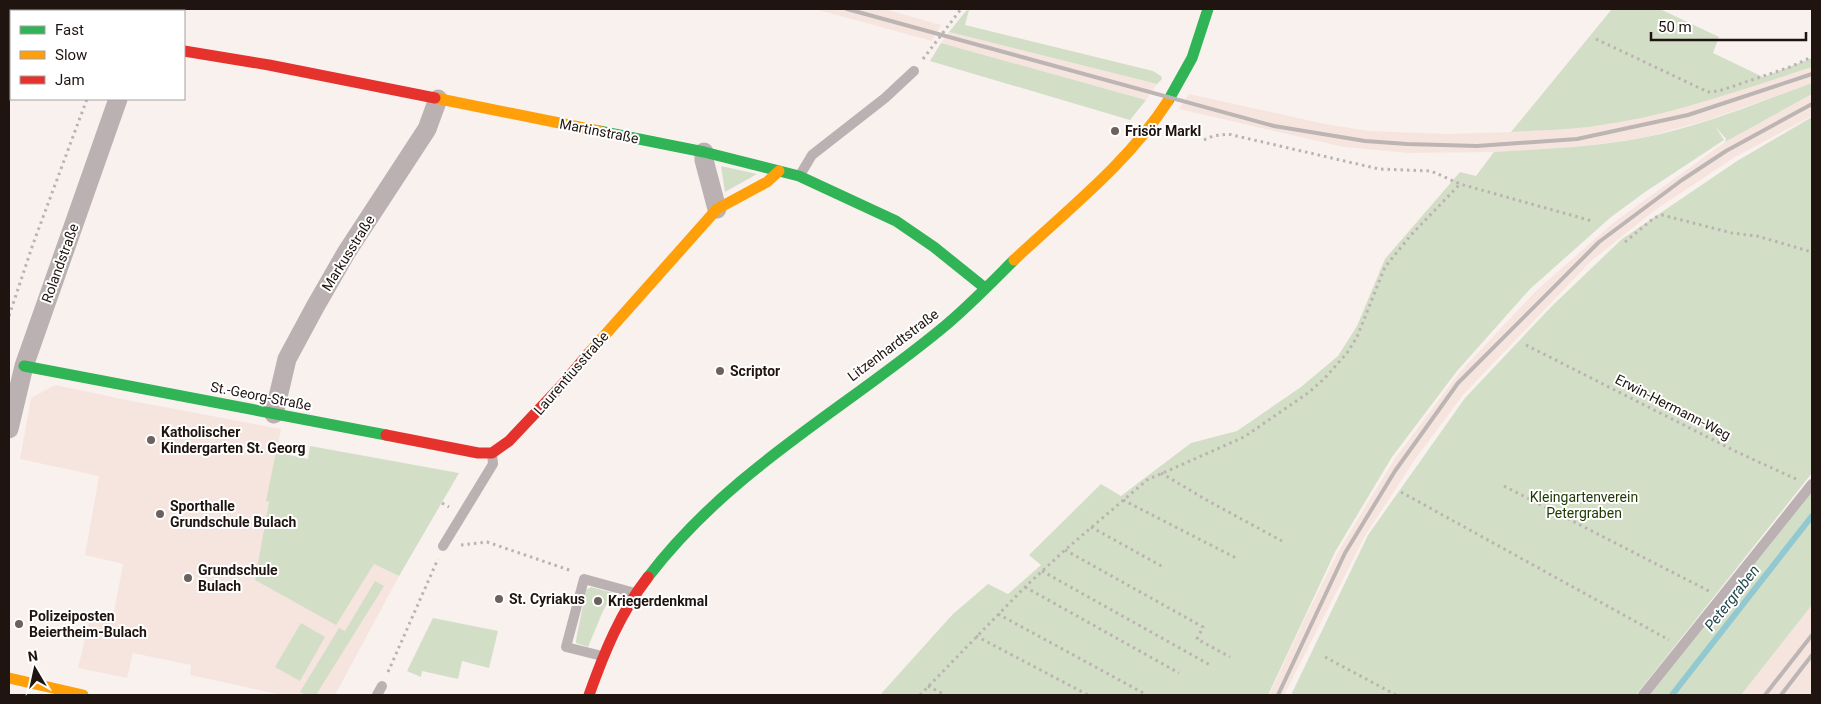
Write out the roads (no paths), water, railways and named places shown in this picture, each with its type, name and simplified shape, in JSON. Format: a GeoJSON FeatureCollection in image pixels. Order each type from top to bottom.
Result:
{"type":"FeatureCollection","features":[{"type":"Feature","properties":{"kind":"street","name":"Litzenhardtstraße"},"geometry":{"type":"LineString","coordinates":[[589,695],[603,656],[635,593],[657,563],[683,533],[714,502],[821,418],[941,330],[1119,162],[1155,118],[1174,90],[1192,58],[1208,9]]}},
{"type":"Feature","properties":{"kind":"street","name":"Martinstraße"},"geometry":{"type":"LineString","coordinates":[[185,51],[269,65],[704,152],[799,176],[896,221],[934,247],[985,288]]}},
{"type":"Feature","properties":{"kind":"street","name":"Markusstraße"},"geometry":{"type":"LineString","coordinates":[[274,414],[287,359],[346,253],[427,129],[438,99]]}},
{"type":"Feature","properties":{"kind":"street","name":"Rolandstraße"},"geometry":{"type":"LineString","coordinates":[[9,429],[24,366],[118,100]]}},
{"type":"Feature","properties":{"kind":"street"},"geometry":{"type":"LineString","coordinates":[[704,152],[704,160],[716,209]]}},
{"type":"Feature","properties":{"kind":"street","name":"Laurentiusstraße"},"geometry":{"type":"LineString","coordinates":[[492,453],[510,441],[562,386],[624,312],[716,209],[767,182],[779,171]]}},
{"type":"Feature","properties":{"kind":"street","name":"St.-Georg-Straße"},"geometry":{"type":"LineString","coordinates":[[24,366],[478,453],[492,453]]}},
{"type":"Feature","properties":{"kind":"street"},"geometry":{"type":"LineString","coordinates":[[9,678],[83,695]]}},
{"type":"Feature","properties":{"kind":"lane"},"geometry":{"type":"LineString","coordinates":[[799,176],[812,155],[885,98],[914,71]]}},
{"type":"Feature","properties":{"kind":"lane"},"geometry":{"type":"LineString","coordinates":[[443,546],[493,464],[492,453]]}},
{"type":"Feature","properties":{"kind":"lane"},"geometry":{"type":"LineString","coordinates":[[1643,695],[1811,485]]}},
{"type":"Feature","properties":{"kind":"lane"},"geometry":{"type":"LineString","coordinates":[[603,656],[566,647],[584,579],[635,593]]}},
{"type":"Feature","properties":{"kind":"waterway","name":"Petergraben"},"geometry":{"type":"LineString","coordinates":[[1672,695],[1812,516]]}},
{"type":"Feature","properties":{"kind":"railway"},"geometry":{"type":"LineString","coordinates":[[847,9],[1274,126],[1365,141],[1407,144],[1477,146],[1577,139],[1688,115],[1812,74]]}},
{"type":"Feature","properties":{"kind":"railway"},"geometry":{"type":"LineString","coordinates":[[1278,695],[1345,553],[1395,471],[1458,383],[1599,242],[1682,180],[1726,151],[1812,104]]}},
{"type":"Feature","properties":{"kind":"railway"},"geometry":{"type":"LineString","coordinates":[[1765,695],[1812,635]]}},
{"type":"Feature","properties":{"kind":"railway"},"geometry":{"type":"LineString","coordinates":[[1781,695],[1812,655]]}},
{"type":"Feature","properties":{"kind":"place","name":"Frisör Markl"},"geometry":{"type":"Point","coordinates":[1115,131]}},
{"type":"Feature","properties":{"kind":"place","name":"Scriptor"},"geometry":{"type":"Point","coordinates":[720,371]}},
{"type":"Feature","properties":{"kind":"place","name":"Katholischer Kindergarten St. Georg"},"geometry":{"type":"Point","coordinates":[151,440]}},
{"type":"Feature","properties":{"kind":"place","name":"Sporthalle Grundschule Bulach"},"geometry":{"type":"Point","coordinates":[160,514]}},
{"type":"Feature","properties":{"kind":"place","name":"Grundschule Bulach"},"geometry":{"type":"Point","coordinates":[188,578]}},
{"type":"Feature","properties":{"kind":"place","name":"St. Cyriakus"},"geometry":{"type":"Point","coordinates":[499,599]}},
{"type":"Feature","properties":{"kind":"place","name":"Kriegerdenkmal"},"geometry":{"type":"Point","coordinates":[598,601]}},
{"type":"Feature","properties":{"kind":"place","name":"Polizeiposten Beiertheim-Bulach"},"geometry":{"type":"Point","coordinates":[19,624]}},
{"type":"Feature","properties":{"kind":"park label","name":"Kleingartenverein Petergraben"},"geometry":{"type":"Point","coordinates":[1584,506]}}]}
